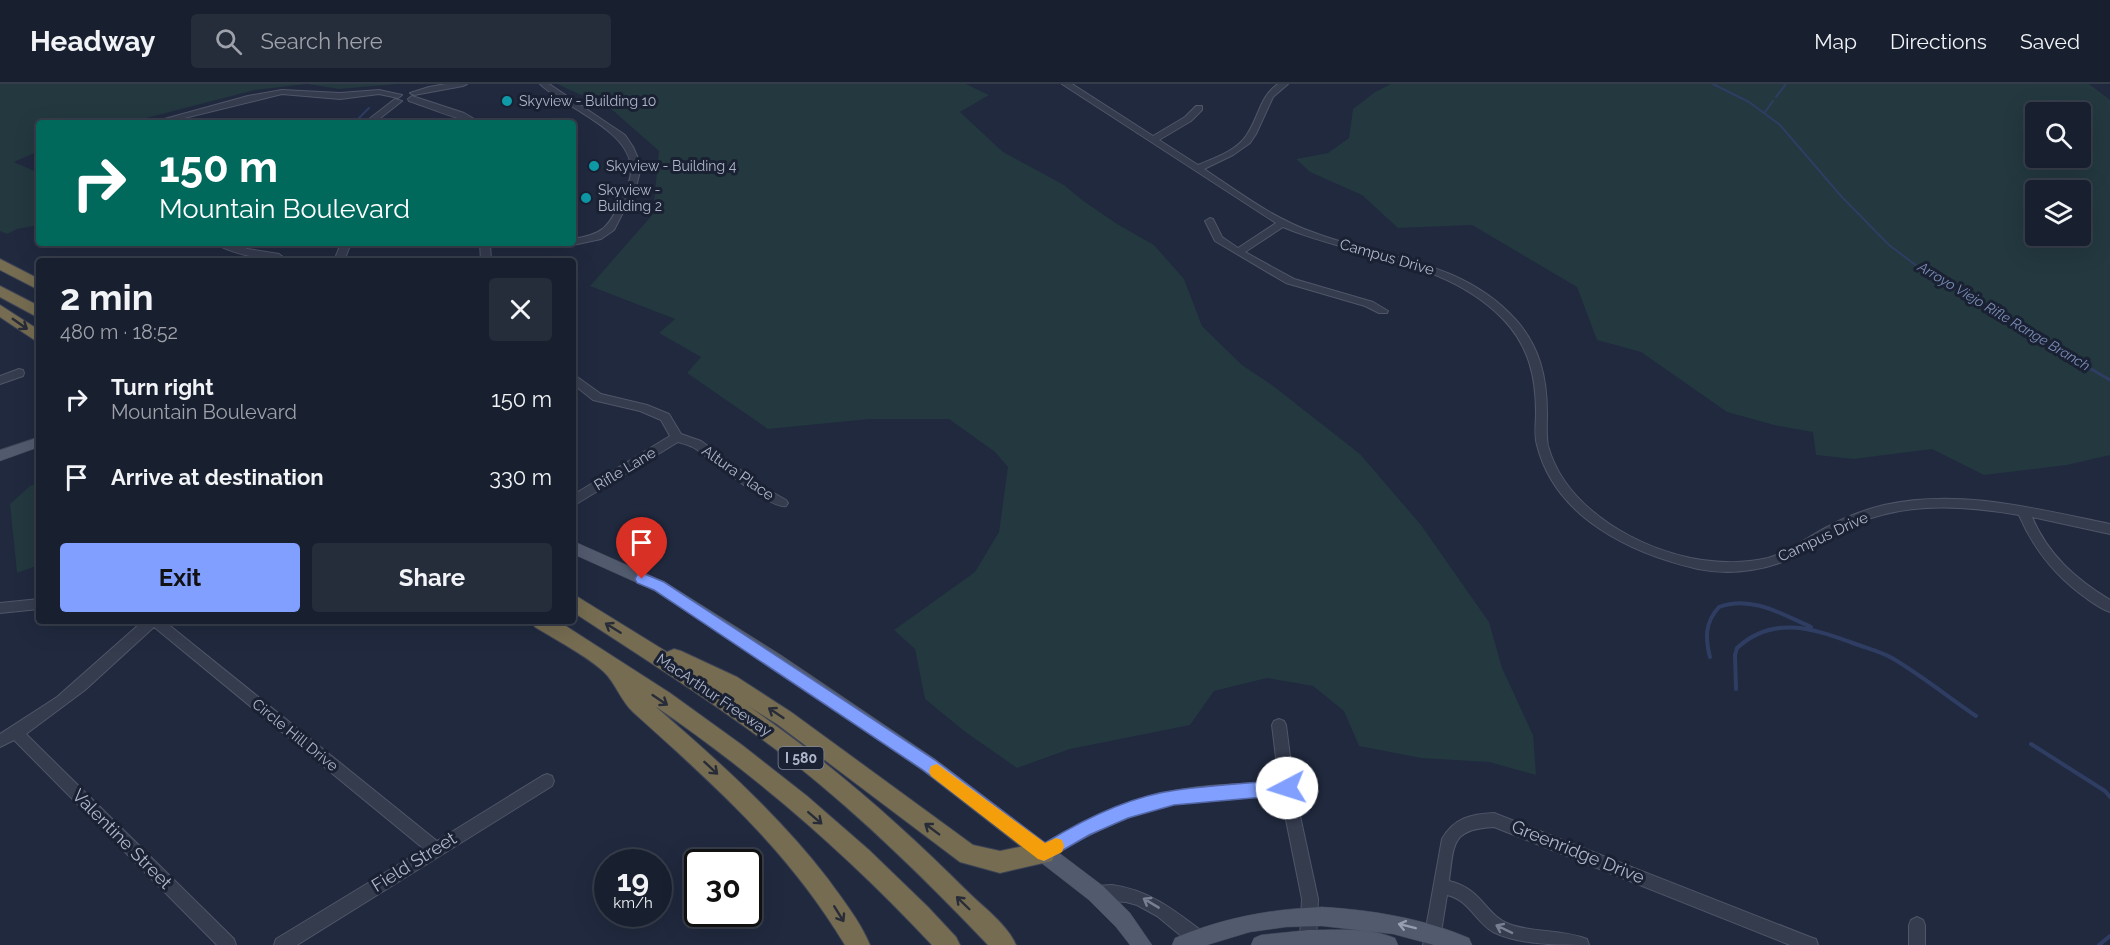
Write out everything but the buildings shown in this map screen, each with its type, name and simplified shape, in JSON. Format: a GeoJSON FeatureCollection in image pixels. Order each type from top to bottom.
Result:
{"type":"FeatureCollection","features":[{"type":"Feature","properties":{"kind":"highway"},"geometry":{"type":"LineString","coordinates":[[0,253],[36,269]]}},
{"type":"Feature","properties":{"kind":"highway"},"geometry":{"type":"LineString","coordinates":[[0,264],[36,283]]}},
{"type":"Feature","properties":{"kind":"highway"},"geometry":{"type":"LineString","coordinates":[[0,291],[36,311]]}},
{"type":"Feature","properties":{"kind":"highway"},"geometry":{"type":"LineString","coordinates":[[0,310],[36,336]]}},
{"type":"Feature","properties":{"kind":"highway","name":"MacArthur Freeway"},"geometry":{"type":"LineString","coordinates":[[576,605],[726,701],[822,775],[925,866],[1004,945]]}},
{"type":"Feature","properties":{"kind":"highway","name":"I 580"},"geometry":{"type":"LineString","coordinates":[[547,624],[701,727],[795,801],[877,874],[948,945]]}},
{"type":"Feature","properties":{"kind":"highway"},"geometry":{"type":"LineString","coordinates":[[637,643],[711,673],[757,700],[968,854],[1000,862],[1044,853]]}},
{"type":"Feature","properties":{"kind":"highway"},"geometry":{"type":"LineString","coordinates":[[612,667],[634,700],[722,778],[791,849],[836,909],[858,945]]}},
{"type":"Feature","properties":{"kind":"main road"},"geometry":{"type":"LineString","coordinates":[[0,456],[36,443]]}},
{"type":"Feature","properties":{"kind":"main road"},"geometry":{"type":"LineString","coordinates":[[576,548],[659,586],[775,660],[929,765],[1096,892],[1123,920],[1142,945]]}},
{"type":"Feature","properties":{"kind":"main road"},"geometry":{"type":"LineString","coordinates":[[1189,941],[1247,923],[1310,916],[1368,919],[1402,924],[1432,939],[1462,945]]}},
{"type":"Feature","properties":{"kind":"main road"},"geometry":{"type":"LineString","coordinates":[[1261,945],[1308,940],[1340,940],[1388,945]]}},
{"type":"Feature","properties":{"kind":"street"},"geometry":{"type":"LineString","coordinates":[[413,96],[429,88],[463,84]]}},
{"type":"Feature","properties":{"kind":"street"},"geometry":{"type":"LineString","coordinates":[[544,84],[622,137],[631,148],[636,162],[637,174],[632,189],[613,226],[604,234],[576,242]]}},
{"type":"Feature","properties":{"kind":"street","name":"Campus Drive"},"geometry":{"type":"LineString","coordinates":[[1066,84],[1283,223],[1324,240],[1433,268],[1476,291],[1495,305],[1522,334],[1531,348],[1539,374],[1542,444],[1554,475],[1584,511],[1616,534],[1639,545],[1690,562],[1714,566],[1764,563],[1785,557],[1844,524],[1883,510],[1940,503],[1971,504],[2024,512],[2110,529]]}},
{"type":"Feature","properties":{"kind":"street"},"geometry":{"type":"LineString","coordinates":[[1198,169],[1248,140],[1269,96],[1284,84]]}},
{"type":"Feature","properties":{"kind":"street"},"geometry":{"type":"LineString","coordinates":[[166,120],[268,94],[295,92],[340,96],[379,92],[398,98]]}},
{"type":"Feature","properties":{"kind":"street"},"geometry":{"type":"LineString","coordinates":[[372,120],[405,92],[471,120]]}},
{"type":"Feature","properties":{"kind":"street"},"geometry":{"type":"LineString","coordinates":[[1152,140],[1188,119],[1199,108]]}},
{"type":"Feature","properties":{"kind":"street"},"geometry":{"type":"LineString","coordinates":[[1209,221],[1218,239],[1290,281],[1369,304],[1383,311]]}},
{"type":"Feature","properties":{"kind":"street"},"geometry":{"type":"LineString","coordinates":[[1238,252],[1283,223]]}},
{"type":"Feature","properties":{"kind":"street"},"geometry":{"type":"LineString","coordinates":[[229,246],[280,258]]}},
{"type":"Feature","properties":{"kind":"street"},"geometry":{"type":"LineString","coordinates":[[0,380],[19,373]]}},
{"type":"Feature","properties":{"kind":"street","name":"Altura Place"},"geometry":{"type":"LineString","coordinates":[[576,380],[597,397],[643,408],[665,417],[677,437],[697,444],[761,491],[782,503]]}},
{"type":"Feature","properties":{"kind":"street","name":"Rifle Lane"},"geometry":{"type":"LineString","coordinates":[[576,499],[677,437]]}},
{"type":"Feature","properties":{"kind":"street"},"geometry":{"type":"LineString","coordinates":[[2024,512],[2043,552],[2058,570],[2110,607]]}},
{"type":"Feature","properties":{"kind":"street"},"geometry":{"type":"LineString","coordinates":[[0,608],[36,604]]}},
{"type":"Feature","properties":{"kind":"street"},"geometry":{"type":"LineString","coordinates":[[0,741],[16,733],[76,691],[151,624]]}},
{"type":"Feature","properties":{"kind":"street","name":"Circle Hill Drive"},"geometry":{"type":"LineString","coordinates":[[158,624],[435,848]]}},
{"type":"Feature","properties":{"kind":"street"},"geometry":{"type":"LineString","coordinates":[[1280,725],[1287,788],[1310,899],[1308,940]]}},
{"type":"Feature","properties":{"kind":"street","name":"Valentine Street"},"geometry":{"type":"LineString","coordinates":[[16,733],[228,945]]}},
{"type":"Feature","properties":{"kind":"street","name":"Field Street"},"geometry":{"type":"LineString","coordinates":[[282,945],[435,848],[547,781]]}},
{"type":"Feature","properties":{"kind":"street"},"geometry":{"type":"LineString","coordinates":[[1044,853],[1083,829],[1127,811],[1174,798],[1287,788]]}},
{"type":"Feature","properties":{"kind":"street","name":"Greenridge Drive"},"geometry":{"type":"LineString","coordinates":[[1432,939],[1447,844],[1455,830],[1471,821],[1494,820],[1810,945]]}},
{"type":"Feature","properties":{"kind":"street"},"geometry":{"type":"LineString","coordinates":[[1440,886],[1462,892],[1501,929],[1521,936],[1572,941],[1581,945]]}},
{"type":"Feature","properties":{"kind":"street"},"geometry":{"type":"LineString","coordinates":[[1096,892],[1126,892],[1142,898],[1155,905],[1189,941]]}},
{"type":"Feature","properties":{"kind":"street"},"geometry":{"type":"LineString","coordinates":[[1917,925],[1917,945]]}},
{"type":"Feature","properties":{"kind":"shaded area"},"geometry":{"type":"Polygon","coordinates":[[[0,84],[307,84],[255,90],[139,120],[36,120],[36,152],[14,162],[36,172],[36,226],[17,229],[7,234],[0,231],[0,84]]]}},
{"type":"Feature","properties":{"kind":"shaded area"},"geometry":{"type":"Polygon","coordinates":[[[307,84],[398,84],[339,89],[307,84]]]}},
{"type":"Feature","properties":{"kind":"shaded area"},"geometry":{"type":"Polygon","coordinates":[[[557,84],[966,84],[989,95],[960,112],[1003,152],[1064,185],[1117,224],[1154,245],[1184,279],[1202,326],[1242,365],[1272,385],[1360,454],[1421,525],[1489,622],[1502,668],[1533,735],[1536,775],[1489,762],[1421,758],[1359,746],[1344,711],[1313,686],[1267,678],[1214,691],[1190,725],[1070,749],[1017,768],[964,731],[925,699],[915,649],[894,630],[975,572],[999,532],[1008,467],[995,452],[949,419],[870,419],[768,429],[687,373],[701,357],[659,333],[675,319],[590,286],[653,214],[659,151],[610,108],[557,84]]]}},
{"type":"Feature","properties":{"kind":"shaded area"},"geometry":{"type":"Polygon","coordinates":[[[1391,84],[2089,84],[2110,100],[2110,455],[2067,465],[1984,475],[1932,449],[1854,459],[1816,455],[1813,432],[1774,425],[1727,412],[1641,352],[1597,340],[1577,287],[1472,225],[1398,228],[1362,195],[1310,172],[1296,159],[1328,153],[1349,138],[1353,109],[1375,92],[1391,84]]]}},
{"type":"Feature","properties":{"kind":"shaded area"},"geometry":{"type":"Polygon","coordinates":[[[36,484],[36,566],[17,573],[10,504],[30,486],[36,484]]]}},
{"type":"Feature","properties":{"kind":"waterway","name":"Arroyo Viejo Rifle Range Branch"},"geometry":{"type":"LineString","coordinates":[[1713,84],[1749,102],[1780,125],[1841,196],[1889,245],[1925,272],[1994,312]]}},
{"type":"Feature","properties":{"kind":"waterway"},"geometry":{"type":"LineString","coordinates":[[1776,97],[1786,84]]}},
{"type":"Feature","properties":{"kind":"waterway"},"geometry":{"type":"LineString","coordinates":[[1765,112],[1773,101]]}},
{"type":"Feature","properties":{"kind":"waterway"},"geometry":{"type":"LineString","coordinates":[[357,120],[369,108]]}},
{"type":"Feature","properties":{"kind":"waterway","name":"Arroyo Viejo Rifle Range Branch"},"geometry":{"type":"LineString","coordinates":[[1992,311],[2110,380]]}},
{"type":"Feature","properties":{"kind":"waterway"},"geometry":{"type":"LineString","coordinates":[[1710,657],[1707,630],[1711,618],[1719,607],[1743,603],[1755,605],[1778,612],[1811,627]]}},
{"type":"Feature","properties":{"kind":"waterway"},"geometry":{"type":"LineString","coordinates":[[1736,689],[1735,655],[1737,648],[1765,631],[1779,628],[1808,629],[1878,651],[1892,658],[1976,716]]}},
{"type":"Feature","properties":{"kind":"waterway"},"geometry":{"type":"LineString","coordinates":[[2031,744],[2105,791],[2110,797]]}},
{"type":"Feature","properties":{"kind":"waterway"},"geometry":{"type":"LineString","coordinates":[[2099,945],[2110,936]]}},
{"type":"Feature","properties":{"kind":"slow traffic"},"geometry":{"type":"LineString","coordinates":[[937,771],[1044,853],[1056,846]]}},
{"type":"Feature","properties":{"kind":"place","name":"Skyview - Building 10"},"geometry":{"type":"Point","coordinates":[507,101]}},
{"type":"Feature","properties":{"kind":"place","name":"Skyview - Building 4"},"geometry":{"type":"Point","coordinates":[594,166]}},
{"type":"Feature","properties":{"kind":"place","name":"Skyview - Building 2"},"geometry":{"type":"Point","coordinates":[586,198]}},
{"type":"Feature","properties":{"kind":"route"},"geometry":{"type":"LineString","coordinates":[[642,579],[659,586],[763,653],[929,765],[1044,853],[1083,829],[1127,811],[1174,798],[1198,794],[1287,788]]}}]}
